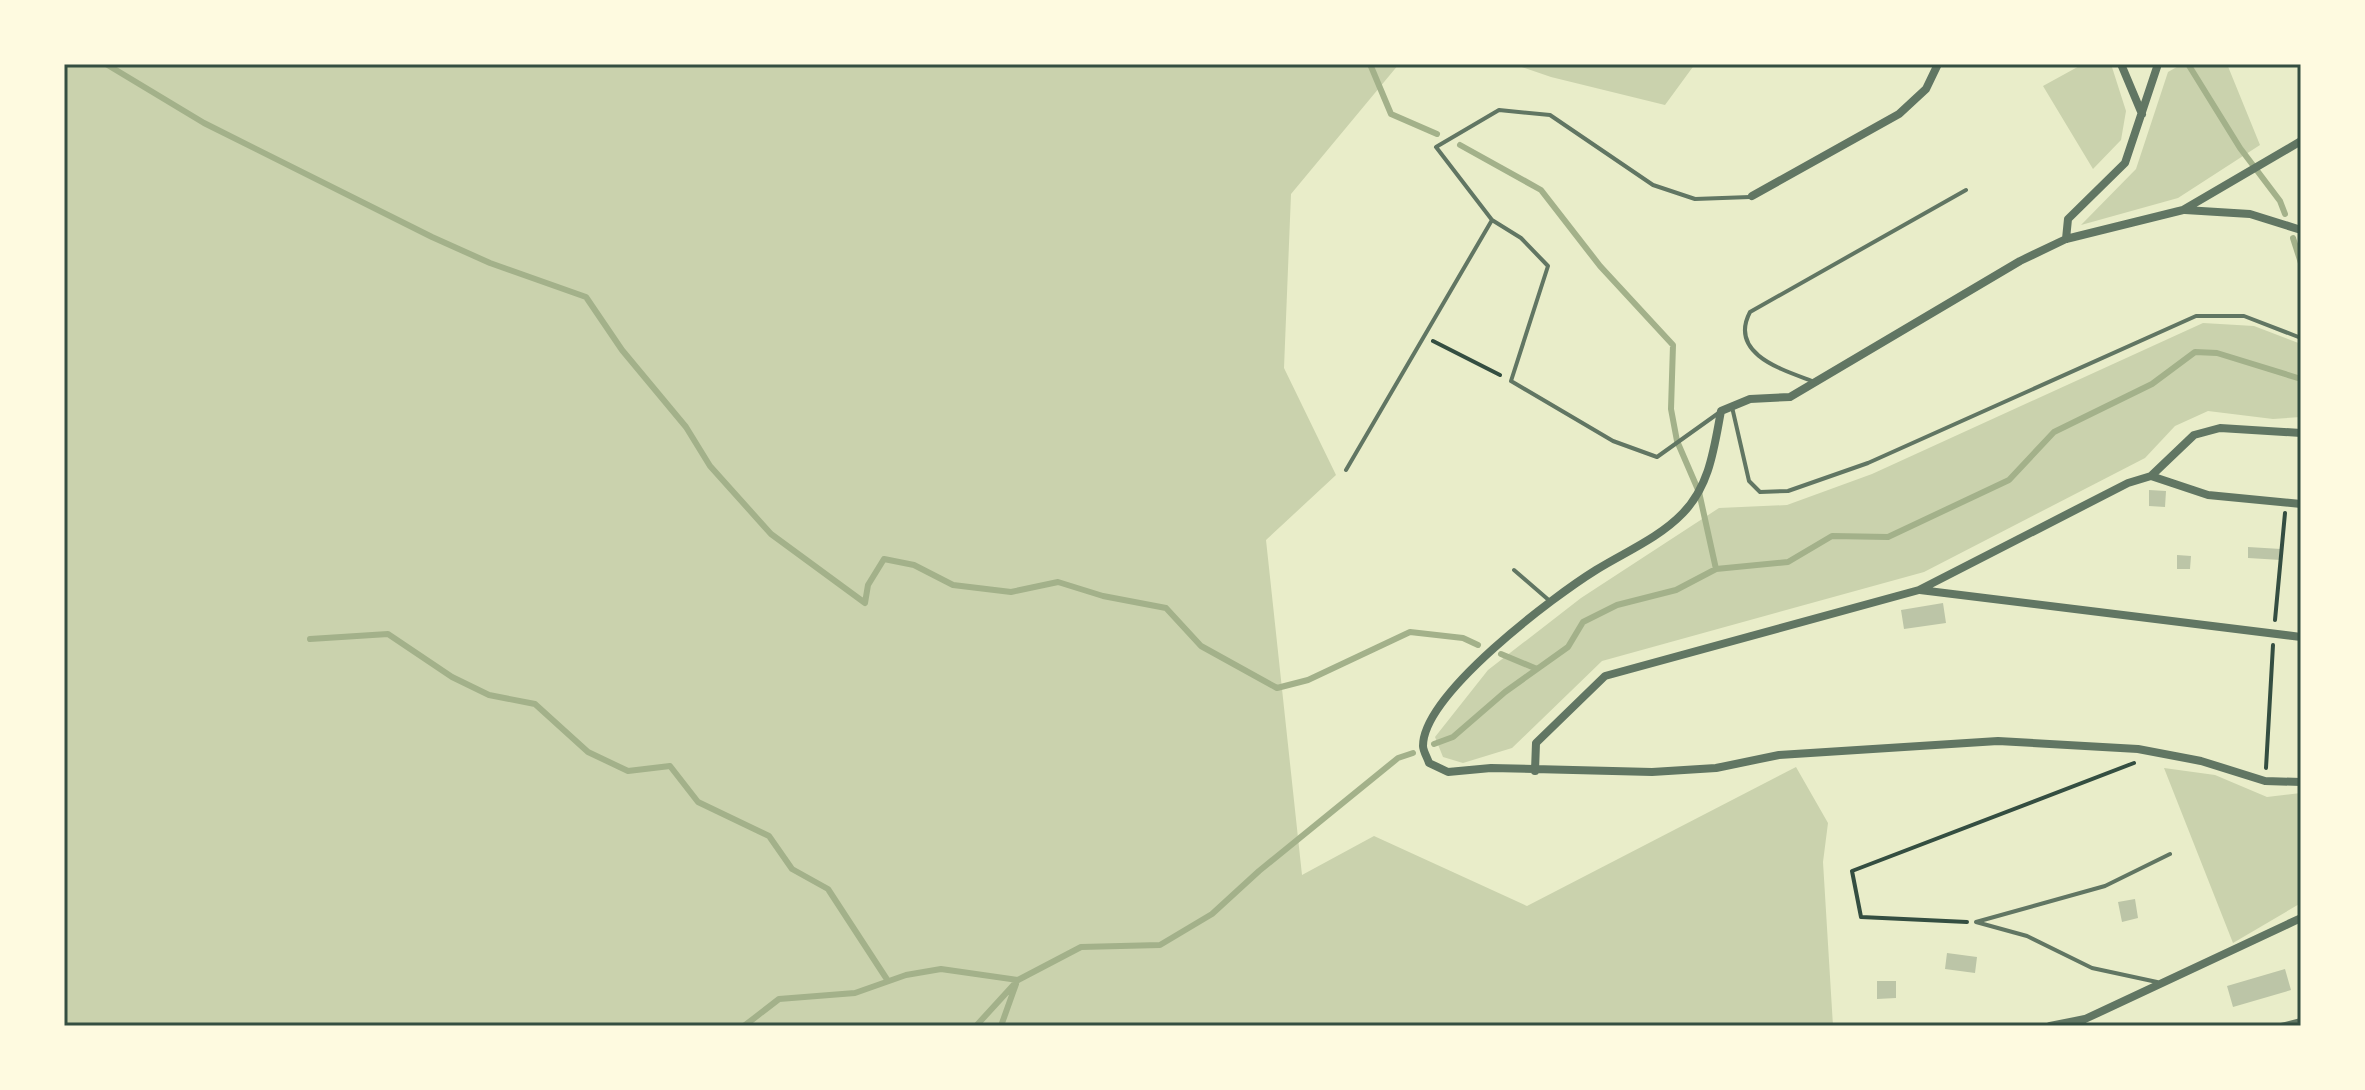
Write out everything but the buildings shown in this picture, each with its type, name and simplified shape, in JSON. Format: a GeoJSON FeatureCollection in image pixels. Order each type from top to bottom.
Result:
{"type":"FeatureCollection","features":[{"type":"Feature","properties":{"kind":"street"},"geometry":{"type":"LineString","coordinates":[[1752,196],[1899,114],[1926,89],[1938,64]]}},
{"type":"Feature","properties":{"kind":"street"},"geometry":{"type":"LineString","coordinates":[[2121,64],[2142,114]]}},
{"type":"Feature","properties":{"kind":"street"},"geometry":{"type":"LineString","coordinates":[[2066,239],[2068,219],[2125,163],[2158,64]]}},
{"type":"Feature","properties":{"kind":"street"},"geometry":{"type":"LineString","coordinates":[[2301,141],[2183,210],[2066,239],[2020,261],[1790,397],[1750,399],[1721,411],[1710,466],[1699,492],[1682,514],[1487,651],[1430,723],[1423,747],[1429,763],[1448,772],[1491,768],[1535,771],[1716,768],[1779,755],[1998,741],[2071,743],[2201,761],[2265,781],[2301,782]]}},
{"type":"Feature","properties":{"kind":"street"},"geometry":{"type":"LineString","coordinates":[[2183,210],[2250,214],[2301,230]]}},
{"type":"Feature","properties":{"kind":"street"},"geometry":{"type":"LineString","coordinates":[[1535,771],[1536,743],[1605,676],[1919,590],[2128,483],[2151,476],[2194,435],[2220,428],[2301,433]]}},
{"type":"Feature","properties":{"kind":"street"},"geometry":{"type":"LineString","coordinates":[[2151,476],[2208,495],[2301,504]]}},
{"type":"Feature","properties":{"kind":"street"},"geometry":{"type":"LineString","coordinates":[[1919,590],[2301,637]]}},
{"type":"Feature","properties":{"kind":"street"},"geometry":{"type":"LineString","coordinates":[[2050,1026],[2085,1019],[2301,918]]}},
{"type":"Feature","properties":{"kind":"lane"},"geometry":{"type":"LineString","coordinates":[[1721,411],[1657,457],[1613,441],[1511,381],[1548,266],[1521,238],[1492,220],[1436,147],[1499,110],[1550,115],[1653,185],[1695,199],[1752,196]]}},
{"type":"Feature","properties":{"kind":"lane"},"geometry":{"type":"LineString","coordinates":[[1814,382],[1768,364],[1751,350],[1744,323],[1750,312],[1966,190]]}},
{"type":"Feature","properties":{"kind":"lane"},"geometry":{"type":"LineString","coordinates":[[1346,470],[1492,220]]}},
{"type":"Feature","properties":{"kind":"lane"},"geometry":{"type":"LineString","coordinates":[[1732,407],[1749,481],[1760,492],[1788,491],[1868,463],[2196,316],[2244,316],[2301,338]]}},
{"type":"Feature","properties":{"kind":"lane"},"geometry":{"type":"LineString","coordinates":[[1514,570],[1552,603]]}},
{"type":"Feature","properties":{"kind":"lane"},"geometry":{"type":"LineString","coordinates":[[1976,922],[2105,886],[2170,854]]}},
{"type":"Feature","properties":{"kind":"lane"},"geometry":{"type":"LineString","coordinates":[[1976,922],[2027,936],[2092,968],[2163,984]]}},
{"type":"Feature","properties":{"kind":"lane"},"geometry":{"type":"LineString","coordinates":[[2277,1026],[2301,1020]]}},
{"type":"Feature","properties":{"kind":"path"},"geometry":{"type":"LineString","coordinates":[[1424,336],[1511,381]]}},
{"type":"Feature","properties":{"kind":"path"},"geometry":{"type":"LineString","coordinates":[[1976,922],[1861,917],[1852,871],[2159,753]]}},
{"type":"Feature","properties":{"kind":"green space"},"geometry":{"type":"Polygon","coordinates":[[[64,64],[1399,64],[1291,194],[1284,368],[1336,475],[1266,540],[1302,875],[1374,836],[1527,906],[1796,767],[1828,823],[1823,862],[1833,1026],[1770,1023],[1764,1026],[64,1026],[64,64]]]}},
{"type":"Feature","properties":{"kind":"green space"},"geometry":{"type":"Polygon","coordinates":[[[1513,64],[1695,64],[1665,105],[1551,77],[1513,64]]]}},
{"type":"Feature","properties":{"kind":"green space"},"geometry":{"type":"Polygon","coordinates":[[[2083,64],[2111,64],[2126,111],[2121,140],[2093,169],[2043,86],[2083,64]]]}},
{"type":"Feature","properties":{"kind":"green space"},"geometry":{"type":"Polygon","coordinates":[[[2182,64],[2227,64],[2260,145],[2178,198],[2081,225],[2136,169],[2168,72],[2182,64]]]}},
{"type":"Feature","properties":{"kind":"green space"},"geometry":{"type":"Polygon","coordinates":[[[2203,323],[2254,326],[2301,344],[2301,417],[2273,419],[2208,411],[2175,426],[2145,458],[1924,572],[1602,661],[1512,748],[1463,763],[1443,757],[1435,737],[1488,670],[1581,598],[1719,508],[1787,505],[1872,474],[2203,323]]]}},
{"type":"Feature","properties":{"kind":"green space"},"geometry":{"type":"Polygon","coordinates":[[[2164,768],[2215,775],[2267,797],[2301,793],[2301,903],[2233,943],[2164,768]]]}},
{"type":"Feature","properties":{"kind":"waterway"},"geometry":{"type":"LineString","coordinates":[[106,64],[204,123],[432,237],[490,263],[586,297],[622,350],[686,427],[710,466],[771,534],[865,603],[868,585],[884,559],[914,565],[953,585],[1011,592],[1058,582],[1103,596],[1166,608],[1201,646],[1277,688],[1308,680],[1410,632],[1463,638],[1478,645]]}},
{"type":"Feature","properties":{"kind":"waterway"},"geometry":{"type":"LineString","coordinates":[[1370,64],[1391,114],[1437,134]]}},
{"type":"Feature","properties":{"kind":"waterway"},"geometry":{"type":"LineString","coordinates":[[2188,64],[2240,148],[2280,201],[2285,214]]}},
{"type":"Feature","properties":{"kind":"waterway"},"geometry":{"type":"LineString","coordinates":[[1460,145],[1541,190],[1600,266],[1673,345],[1671,409],[1677,441],[1699,492],[1716,569]]}},
{"type":"Feature","properties":{"kind":"waterway"},"geometry":{"type":"LineString","coordinates":[[2293,238],[2301,263]]}},
{"type":"Feature","properties":{"kind":"waterway"},"geometry":{"type":"LineString","coordinates":[[1434,744],[1453,737],[1505,692],[1568,647],[1583,622],[1617,605],[1676,590],[1716,569],[1788,562],[1832,536],[1888,537],[2009,480],[2054,432],[2152,384],[2195,352],[2217,353],[2301,379]]}},
{"type":"Feature","properties":{"kind":"waterway"},"geometry":{"type":"LineString","coordinates":[[310,639],[388,634],[452,677],[489,695],[535,704],[588,752],[628,771],[670,766],[698,802],[769,836],[792,869],[828,889],[888,981]]}},
{"type":"Feature","properties":{"kind":"waterway"},"geometry":{"type":"LineString","coordinates":[[1501,654],[1537,669]]}},
{"type":"Feature","properties":{"kind":"waterway"},"geometry":{"type":"LineString","coordinates":[[976,1026],[1018,980],[1081,947],[1160,945],[1212,914],[1259,871],[1398,758],[1413,753]]}},
{"type":"Feature","properties":{"kind":"waterway"},"geometry":{"type":"LineString","coordinates":[[744,1026],[779,999],[855,993],[906,975],[941,969],[1018,980]]}},
{"type":"Feature","properties":{"kind":"waterway"},"geometry":{"type":"LineString","coordinates":[[1001,1026],[1016,984]]}}]}
